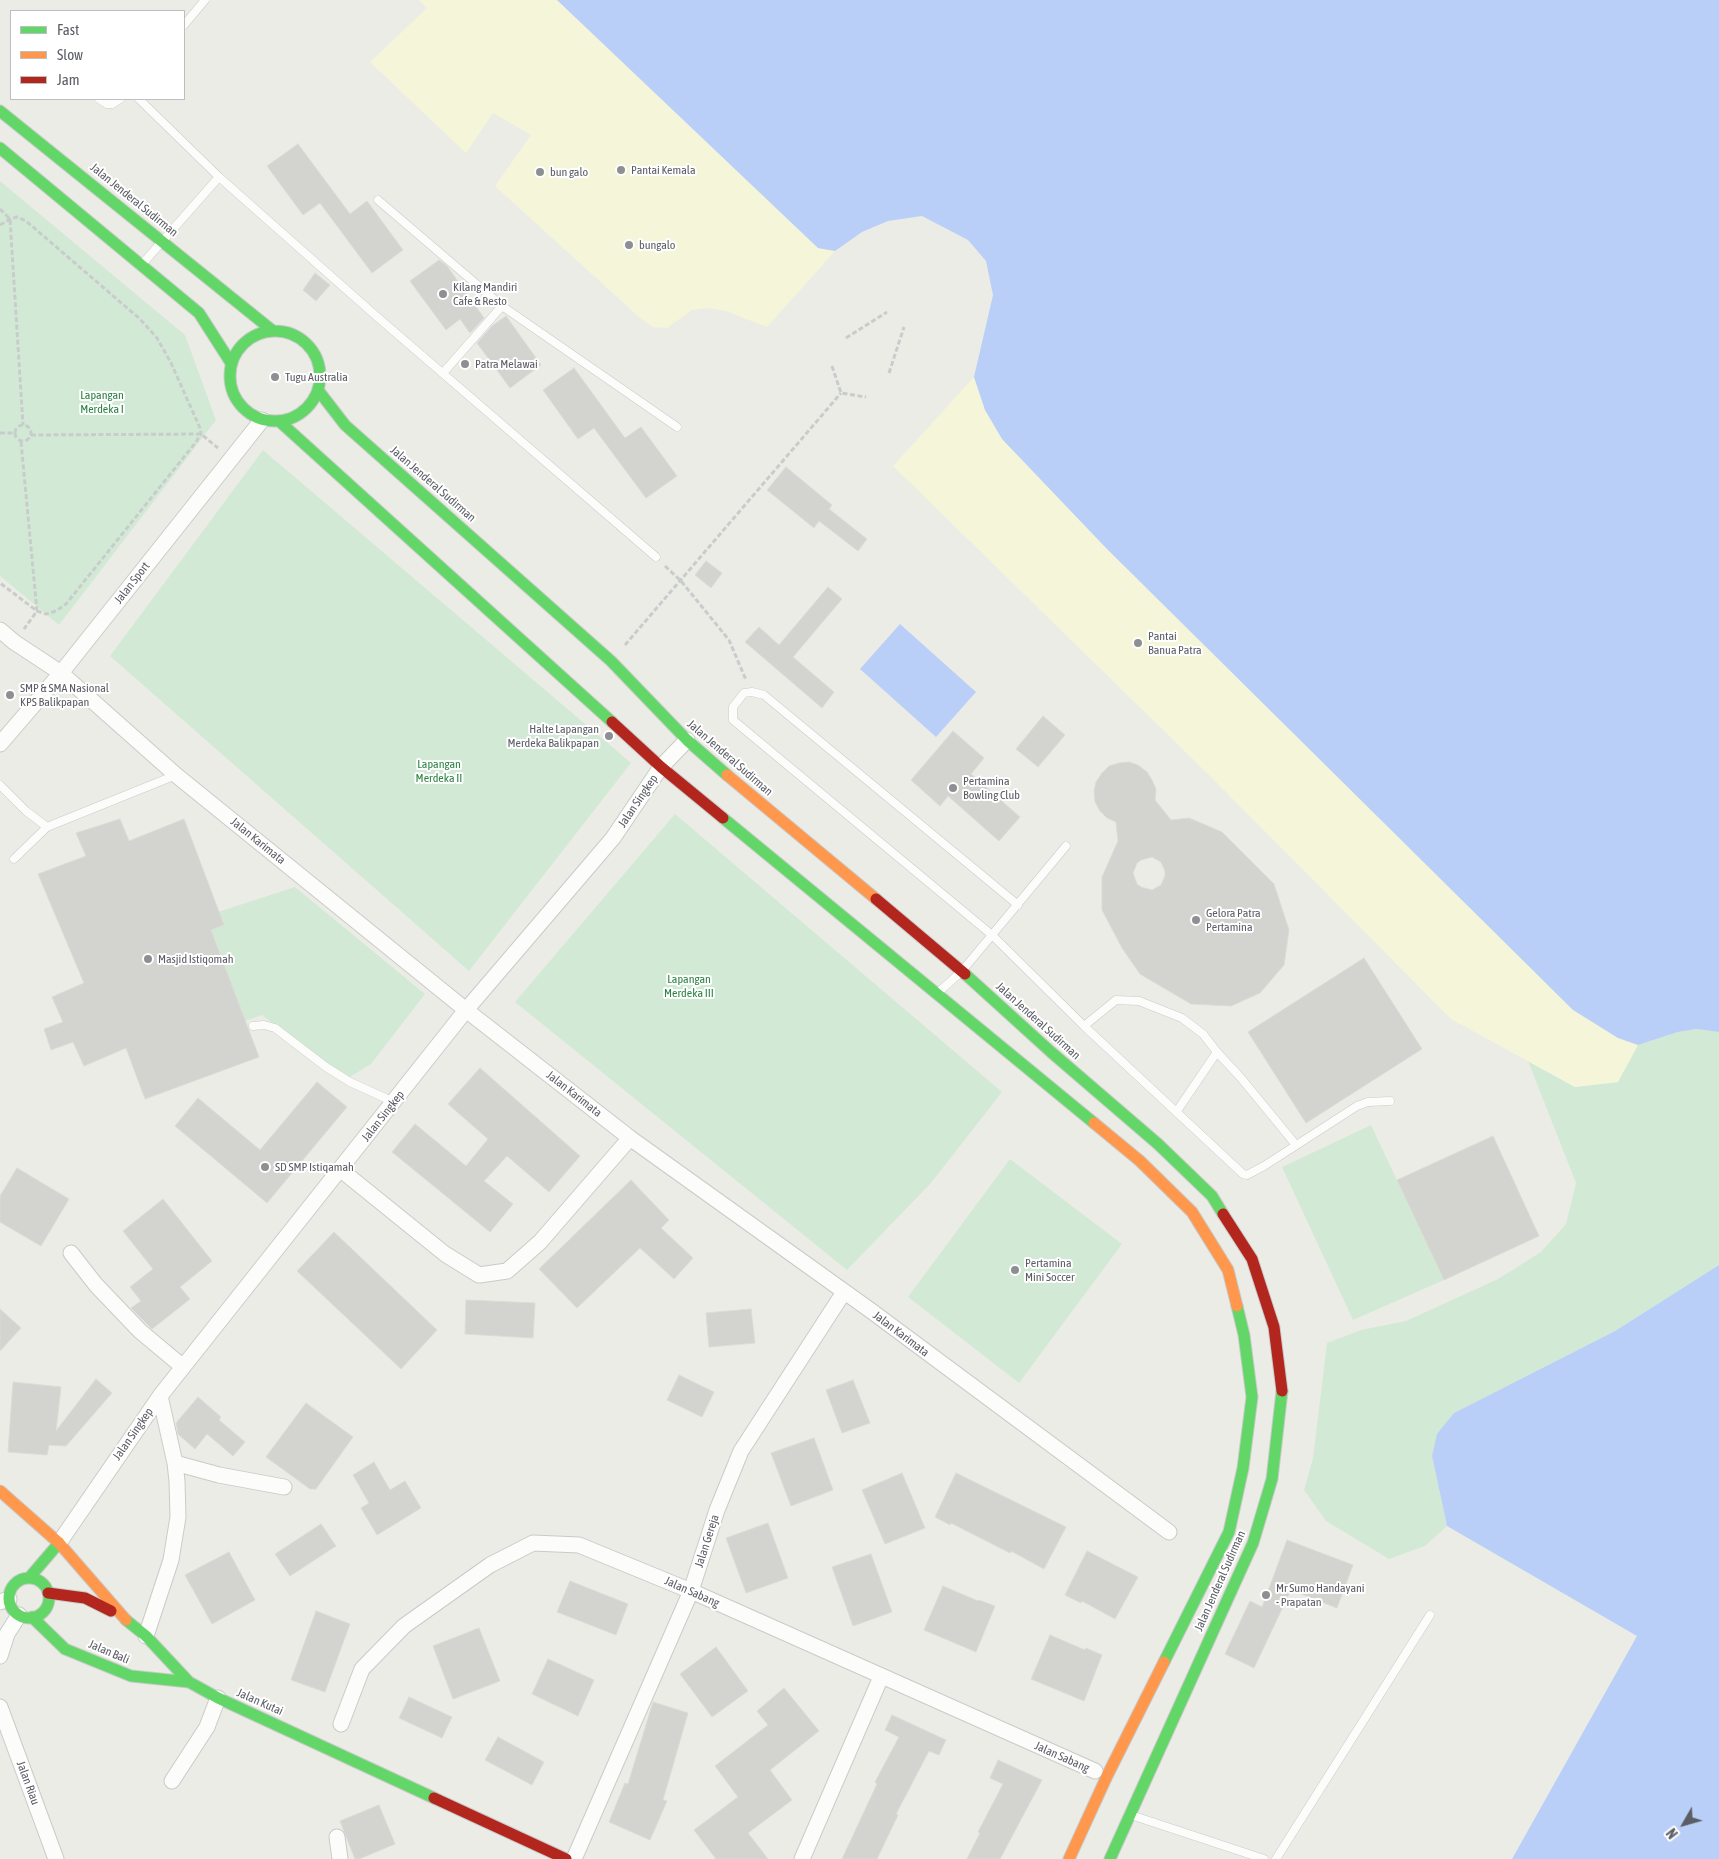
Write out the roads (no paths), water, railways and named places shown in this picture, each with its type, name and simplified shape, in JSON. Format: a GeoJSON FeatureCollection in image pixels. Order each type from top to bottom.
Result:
{"type":"FeatureCollection","features":[{"type":"Feature","properties":{"kind":"main road","name":"Jalan Jenderal Sudirman"},"geometry":{"type":"LineString","coordinates":[[0,111],[273,331],[287,333],[300,339],[310,349],[317,361],[320,376],[318,390],[345,425],[611,661],[687,740],[712,763],[962,971],[1051,1052],[1158,1144],[1212,1196],[1252,1258],[1274,1326],[1283,1395],[1272,1479],[1253,1542],[1110,1859]]}},
{"type":"Feature","properties":{"kind":"main road"},"geometry":{"type":"LineString","coordinates":[[1,151],[199,313],[231,363]]}},
{"type":"Feature","properties":{"kind":"main road"},"geometry":{"type":"LineString","coordinates":[[273,331],[259,334],[247,340],[238,350],[231,363],[229,377],[232,391],[239,404],[249,414],[262,420],[279,422],[292,418],[303,411],[312,402],[318,390]]}},
{"type":"Feature","properties":{"kind":"main road","name":"Jalan Jenderal Sudirman"},"geometry":{"type":"LineString","coordinates":[[279,422],[661,767],[1140,1161],[1192,1212],[1228,1270],[1244,1335],[1252,1396],[1243,1468],[1230,1532],[1107,1776],[1069,1859]]}},
{"type":"Feature","properties":{"kind":"main road","name":"Jalan Kutai"},"geometry":{"type":"LineString","coordinates":[[0,1491],[59,1542],[121,1616],[146,1636],[189,1682],[218,1698],[566,1859]]}},
{"type":"Feature","properties":{"kind":"main road"},"geometry":{"type":"LineString","coordinates":[[29,1578],[41,1582],[48,1593],[47,1606],[38,1616],[25,1616],[4,1600],[17,1582],[29,1578],[59,1542]]}},
{"type":"Feature","properties":{"kind":"main road"},"geometry":{"type":"LineString","coordinates":[[48,1593],[85,1598],[121,1616]]}},
{"type":"Feature","properties":{"kind":"main road","name":"Jalan Bali"},"geometry":{"type":"LineString","coordinates":[[25,1616],[65,1648],[131,1676],[189,1682]]}},
{"type":"Feature","properties":{"kind":"street"},"geometry":{"type":"LineString","coordinates":[[1,151],[21,128]]}},
{"type":"Feature","properties":{"kind":"street","name":"Jalan Sport"},"geometry":{"type":"LineString","coordinates":[[0,744],[61,673],[262,420]]}},
{"type":"Feature","properties":{"kind":"street","name":"Jalan Karimata"},"geometry":{"type":"LineString","coordinates":[[0,630],[14,642],[61,673],[176,774],[466,1010],[630,1138],[844,1292],[1169,1532]]}},
{"type":"Feature","properties":{"kind":"street","name":"Jalan Singkep"},"geometry":{"type":"LineString","coordinates":[[59,1542],[160,1396],[466,1010],[613,838],[661,767],[687,740]]}},
{"type":"Feature","properties":{"kind":"street"},"geometry":{"type":"LineString","coordinates":[[341,1170],[446,1254],[479,1275],[507,1271],[540,1242],[630,1138]]}},
{"type":"Feature","properties":{"kind":"street"},"geometry":{"type":"LineString","coordinates":[[71,1253],[96,1285],[140,1331],[184,1367]]}},
{"type":"Feature","properties":{"kind":"street","name":"Jalan Gereja"},"geometry":{"type":"LineString","coordinates":[[574,1859],[690,1591],[717,1510],[741,1451],[844,1292]]}},
{"type":"Feature","properties":{"kind":"street"},"geometry":{"type":"LineString","coordinates":[[146,1636],[171,1560],[178,1517],[178,1481],[160,1396]]}},
{"type":"Feature","properties":{"kind":"street"},"geometry":{"type":"LineString","coordinates":[[175,1463],[219,1475],[284,1486]]}},
{"type":"Feature","properties":{"kind":"street","name":"Jalan Sabang"},"geometry":{"type":"LineString","coordinates":[[341,1724],[362,1669],[404,1626],[490,1565],[533,1543],[579,1545],[690,1591],[1096,1771]]}},
{"type":"Feature","properties":{"kind":"street"},"geometry":{"type":"LineString","coordinates":[[0,1656],[3,1629],[25,1616]]}},
{"type":"Feature","properties":{"kind":"street"},"geometry":{"type":"LineString","coordinates":[[802,1859],[881,1677]]}},
{"type":"Feature","properties":{"kind":"street"},"geometry":{"type":"LineString","coordinates":[[172,1781],[207,1727],[218,1698]]}},
{"type":"Feature","properties":{"kind":"street","name":"Jalan Riau"},"geometry":{"type":"LineString","coordinates":[[0,1707],[56,1859]]}},
{"type":"Feature","properties":{"kind":"street"},"geometry":{"type":"LineString","coordinates":[[337,1837],[340,1859]]}},
{"type":"Feature","properties":{"kind":"lane"},"geometry":{"type":"LineString","coordinates":[[185,24],[205,0]]}},
{"type":"Feature","properties":{"kind":"lane"},"geometry":{"type":"LineString","coordinates":[[101,100],[107,104],[112,104],[118,100]]}},
{"type":"Feature","properties":{"kind":"lane"},"geometry":{"type":"LineString","coordinates":[[140,100],[219,177],[443,374],[656,557]]}},
{"type":"Feature","properties":{"kind":"lane"},"geometry":{"type":"LineString","coordinates":[[142,265],[219,177]]}},
{"type":"Feature","properties":{"kind":"lane"},"geometry":{"type":"LineString","coordinates":[[378,200],[502,306],[676,427]]}},
{"type":"Feature","properties":{"kind":"lane"},"geometry":{"type":"LineString","coordinates":[[443,374],[502,306]]}},
{"type":"Feature","properties":{"kind":"lane"},"geometry":{"type":"LineString","coordinates":[[1018,905],[764,695],[752,692],[744,694],[733,707],[733,720],[992,935],[1084,1026],[1243,1174],[1247,1175],[1264,1166],[1357,1106],[1368,1102],[1390,1101]]}},
{"type":"Feature","properties":{"kind":"lane"},"geometry":{"type":"LineString","coordinates":[[14,859],[46,827],[176,774]]}},
{"type":"Feature","properties":{"kind":"lane"},"geometry":{"type":"LineString","coordinates":[[0,785],[26,812],[46,827]]}},
{"type":"Feature","properties":{"kind":"lane"},"geometry":{"type":"LineString","coordinates":[[938,993],[962,971],[1066,846]]}},
{"type":"Feature","properties":{"kind":"lane"},"geometry":{"type":"LineString","coordinates":[[1084,1026],[1116,1000],[1139,1001],[1182,1018],[1203,1034],[1296,1146]]}},
{"type":"Feature","properties":{"kind":"lane"},"geometry":{"type":"LineString","coordinates":[[252,1026],[264,1025],[275,1028],[350,1082],[394,1102]]}},
{"type":"Feature","properties":{"kind":"lane"},"geometry":{"type":"LineString","coordinates":[[1177,1111],[1217,1052]]}},
{"type":"Feature","properties":{"kind":"lane"},"geometry":{"type":"LineString","coordinates":[[1276,1859],[1430,1615]]}},
{"type":"Feature","properties":{"kind":"lane"},"geometry":{"type":"LineString","coordinates":[[1130,1815],[1264,1859]]}},
{"type":"Feature","properties":{"kind":"water"},"geometry":{"type":"Polygon","coordinates":[[[557,0],[1719,0],[1719,1032],[1697,1029],[1678,1032],[1638,1045],[1618,1038],[1573,1010],[1107,549],[1002,439],[985,410],[974,377],[993,295],[986,261],[968,240],[922,216],[888,221],[862,232],[835,251],[818,248],[557,0]]]}},
{"type":"Feature","properties":{"kind":"water"},"geometry":{"type":"Polygon","coordinates":[[[900,624],[976,692],[936,737],[860,669],[900,624]]]}},
{"type":"Feature","properties":{"kind":"water"},"geometry":{"type":"Polygon","coordinates":[[[1719,1265],[1719,1859],[1512,1859],[1637,1636],[1447,1526],[1432,1456],[1437,1434],[1454,1413],[1615,1331],[1719,1265]]]}},
{"type":"Feature","properties":{"kind":"place","name":"Pantai Kemala"},"geometry":{"type":"Point","coordinates":[621,170]}},
{"type":"Feature","properties":{"kind":"place","name":"bun galo"},"geometry":{"type":"Point","coordinates":[540,172]}},
{"type":"Feature","properties":{"kind":"place","name":"bungalo"},"geometry":{"type":"Point","coordinates":[629,245]}},
{"type":"Feature","properties":{"kind":"place","name":"Kilang Mandiri Cafe & Resto"},"geometry":{"type":"Point","coordinates":[443,294]}},
{"type":"Feature","properties":{"kind":"place","name":"Patra Melawai"},"geometry":{"type":"Point","coordinates":[465,364]}},
{"type":"Feature","properties":{"kind":"place","name":"Tugu Australia"},"geometry":{"type":"Point","coordinates":[275,377]}},
{"type":"Feature","properties":{"kind":"place","name":"Pantai Banua Patra"},"geometry":{"type":"Point","coordinates":[1138,643]}},
{"type":"Feature","properties":{"kind":"place","name":"SMP & SMA Nasional KPS Balikpapan"},"geometry":{"type":"Point","coordinates":[10,695]}},
{"type":"Feature","properties":{"kind":"place","name":"Halte Lapangan Merdeka Balikpapan"},"geometry":{"type":"Point","coordinates":[609,736]}},
{"type":"Feature","properties":{"kind":"place","name":"Pertamina Bowling Club"},"geometry":{"type":"Point","coordinates":[953,788]}},
{"type":"Feature","properties":{"kind":"place","name":"Gelora Patra Pertamina"},"geometry":{"type":"Point","coordinates":[1196,920]}},
{"type":"Feature","properties":{"kind":"place","name":"Masjid Istiqomah"},"geometry":{"type":"Point","coordinates":[148,959]}},
{"type":"Feature","properties":{"kind":"place","name":"SD SMP Istiqamah"},"geometry":{"type":"Point","coordinates":[265,1167]}},
{"type":"Feature","properties":{"kind":"place","name":"Pertamina Mini Soccer"},"geometry":{"type":"Point","coordinates":[1015,1270]}},
{"type":"Feature","properties":{"kind":"place","name":"Mr Sumo Handayani - Prapatan"},"geometry":{"type":"Point","coordinates":[1266,1595]}},
{"type":"Feature","properties":{"kind":"park label","name":"Lapangan Merdeka I"},"geometry":{"type":"Point","coordinates":[102,402]}},
{"type":"Feature","properties":{"kind":"park label","name":"Lapangan Merdeka II"},"geometry":{"type":"Point","coordinates":[439,771]}},
{"type":"Feature","properties":{"kind":"park label","name":"Lapangan Merdeka III"},"geometry":{"type":"Point","coordinates":[689,986]}}]}
